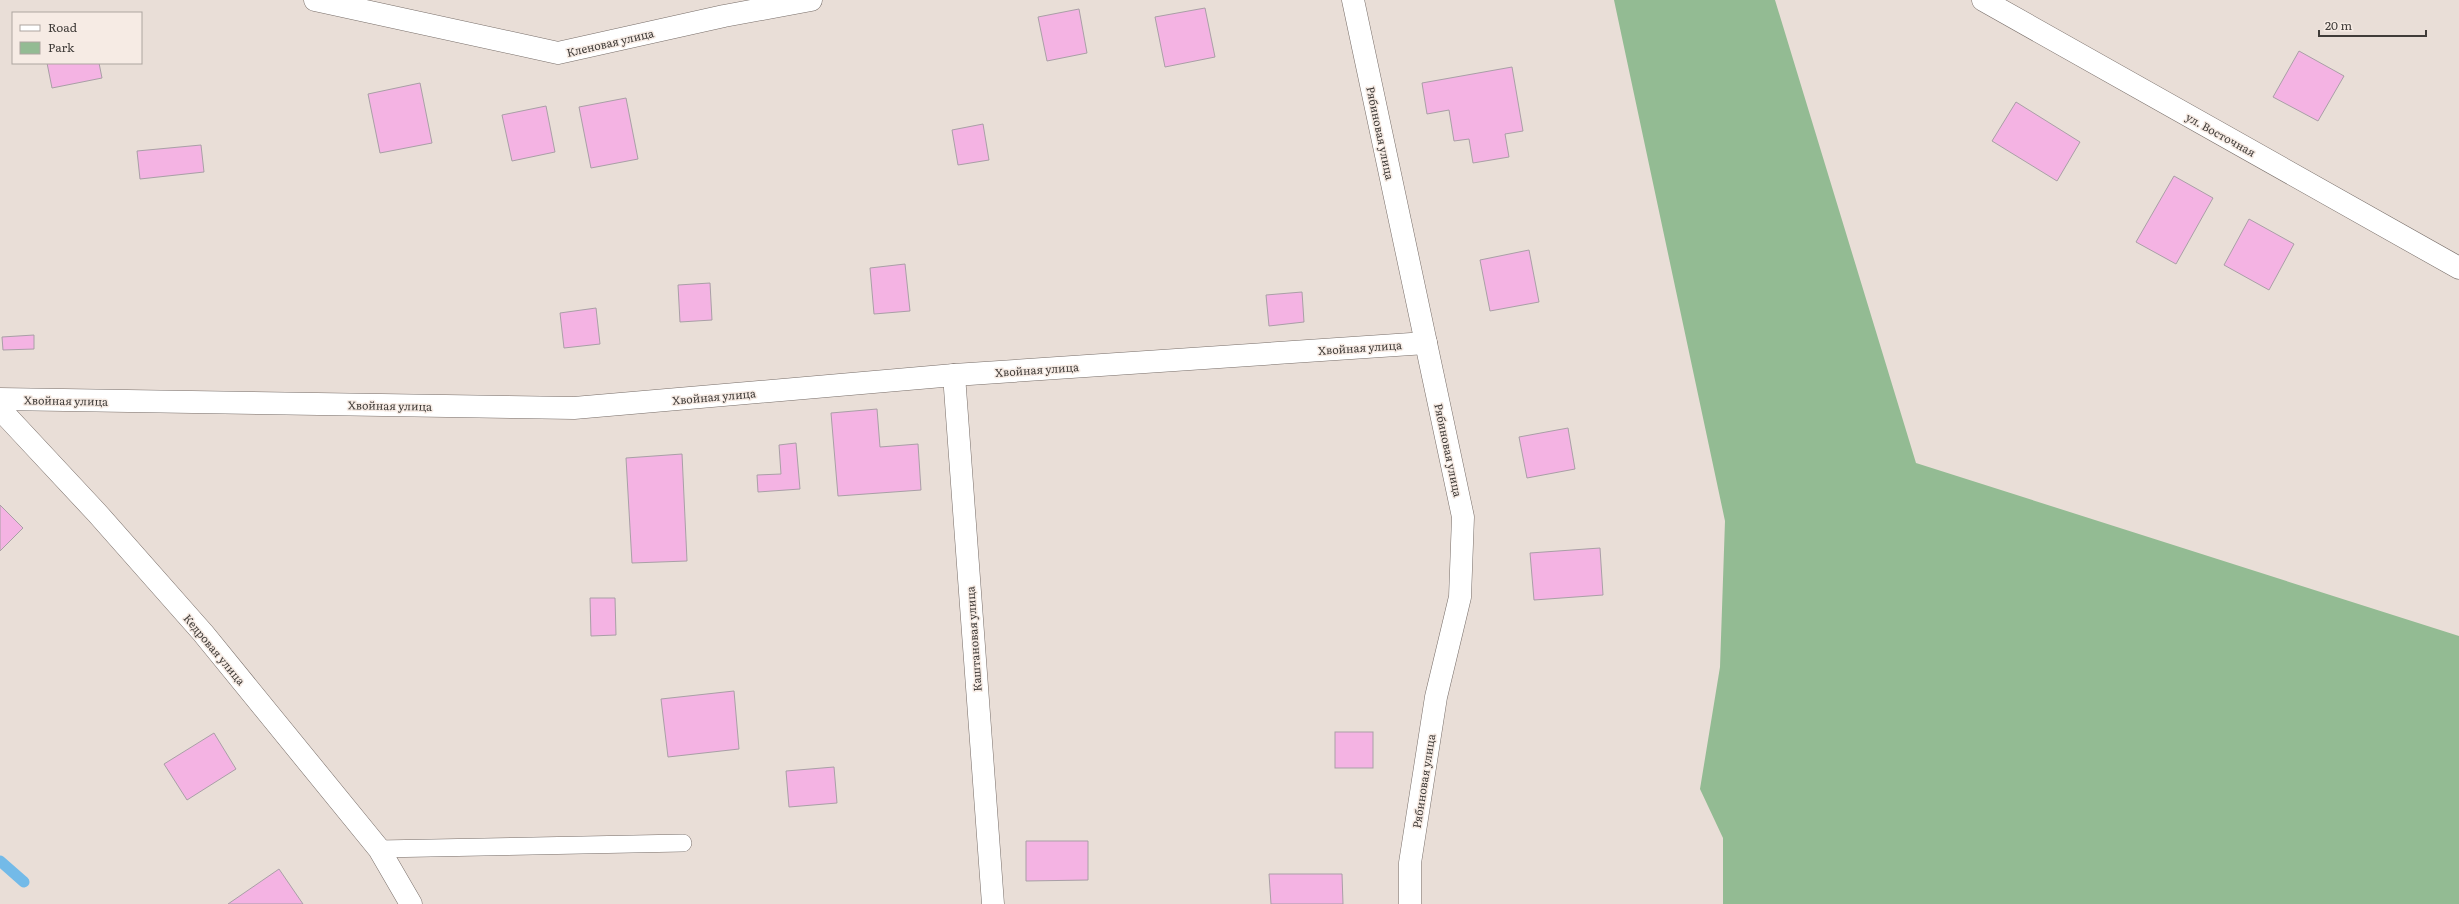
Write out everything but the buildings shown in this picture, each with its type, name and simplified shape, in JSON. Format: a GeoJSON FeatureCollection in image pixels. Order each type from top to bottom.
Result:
{"type":"FeatureCollection","features":[{"type":"Feature","properties":{"kind":"street","name":"Кленовая улица"},"geometry":{"type":"LineString","coordinates":[[315,0],[558,53],[724,16],[812,0]]}},
{"type":"Feature","properties":{"kind":"street","name":"Рябиновая улица"},"geometry":{"type":"LineString","coordinates":[[1353,0],[1463,517],[1460,597],[1436,697],[1410,863],[1410,904]]}},
{"type":"Feature","properties":{"kind":"street","name":"ул. Восточная"},"geometry":{"type":"LineString","coordinates":[[1983,0],[2459,268]]}},
{"type":"Feature","properties":{"kind":"street","name":"Хвойная улица"},"geometry":{"type":"LineString","coordinates":[[0,399],[574,408],[954,375],[1426,343]]}},
{"type":"Feature","properties":{"kind":"street","name":"Каштановая улица"},"geometry":{"type":"LineString","coordinates":[[954,375],[992,904]]}},
{"type":"Feature","properties":{"kind":"street","name":"Кедровая улица"},"geometry":{"type":"LineString","coordinates":[[0,409],[97,513],[203,633],[379,849],[411,904]]}},
{"type":"Feature","properties":{"kind":"lane"},"geometry":{"type":"LineString","coordinates":[[379,849],[683,843]]}},
{"type":"Feature","properties":{"kind":"green space"},"geometry":{"type":"Polygon","coordinates":[[[1614,0],[1775,0],[1916,463],[2459,636],[2459,904],[1723,904],[1723,838],[1700,789],[1720,667],[1725,521],[1614,0]]]}},
{"type":"Feature","properties":{"kind":"waterway"},"geometry":{"type":"LineString","coordinates":[[0,861],[24,882]]}}]}
